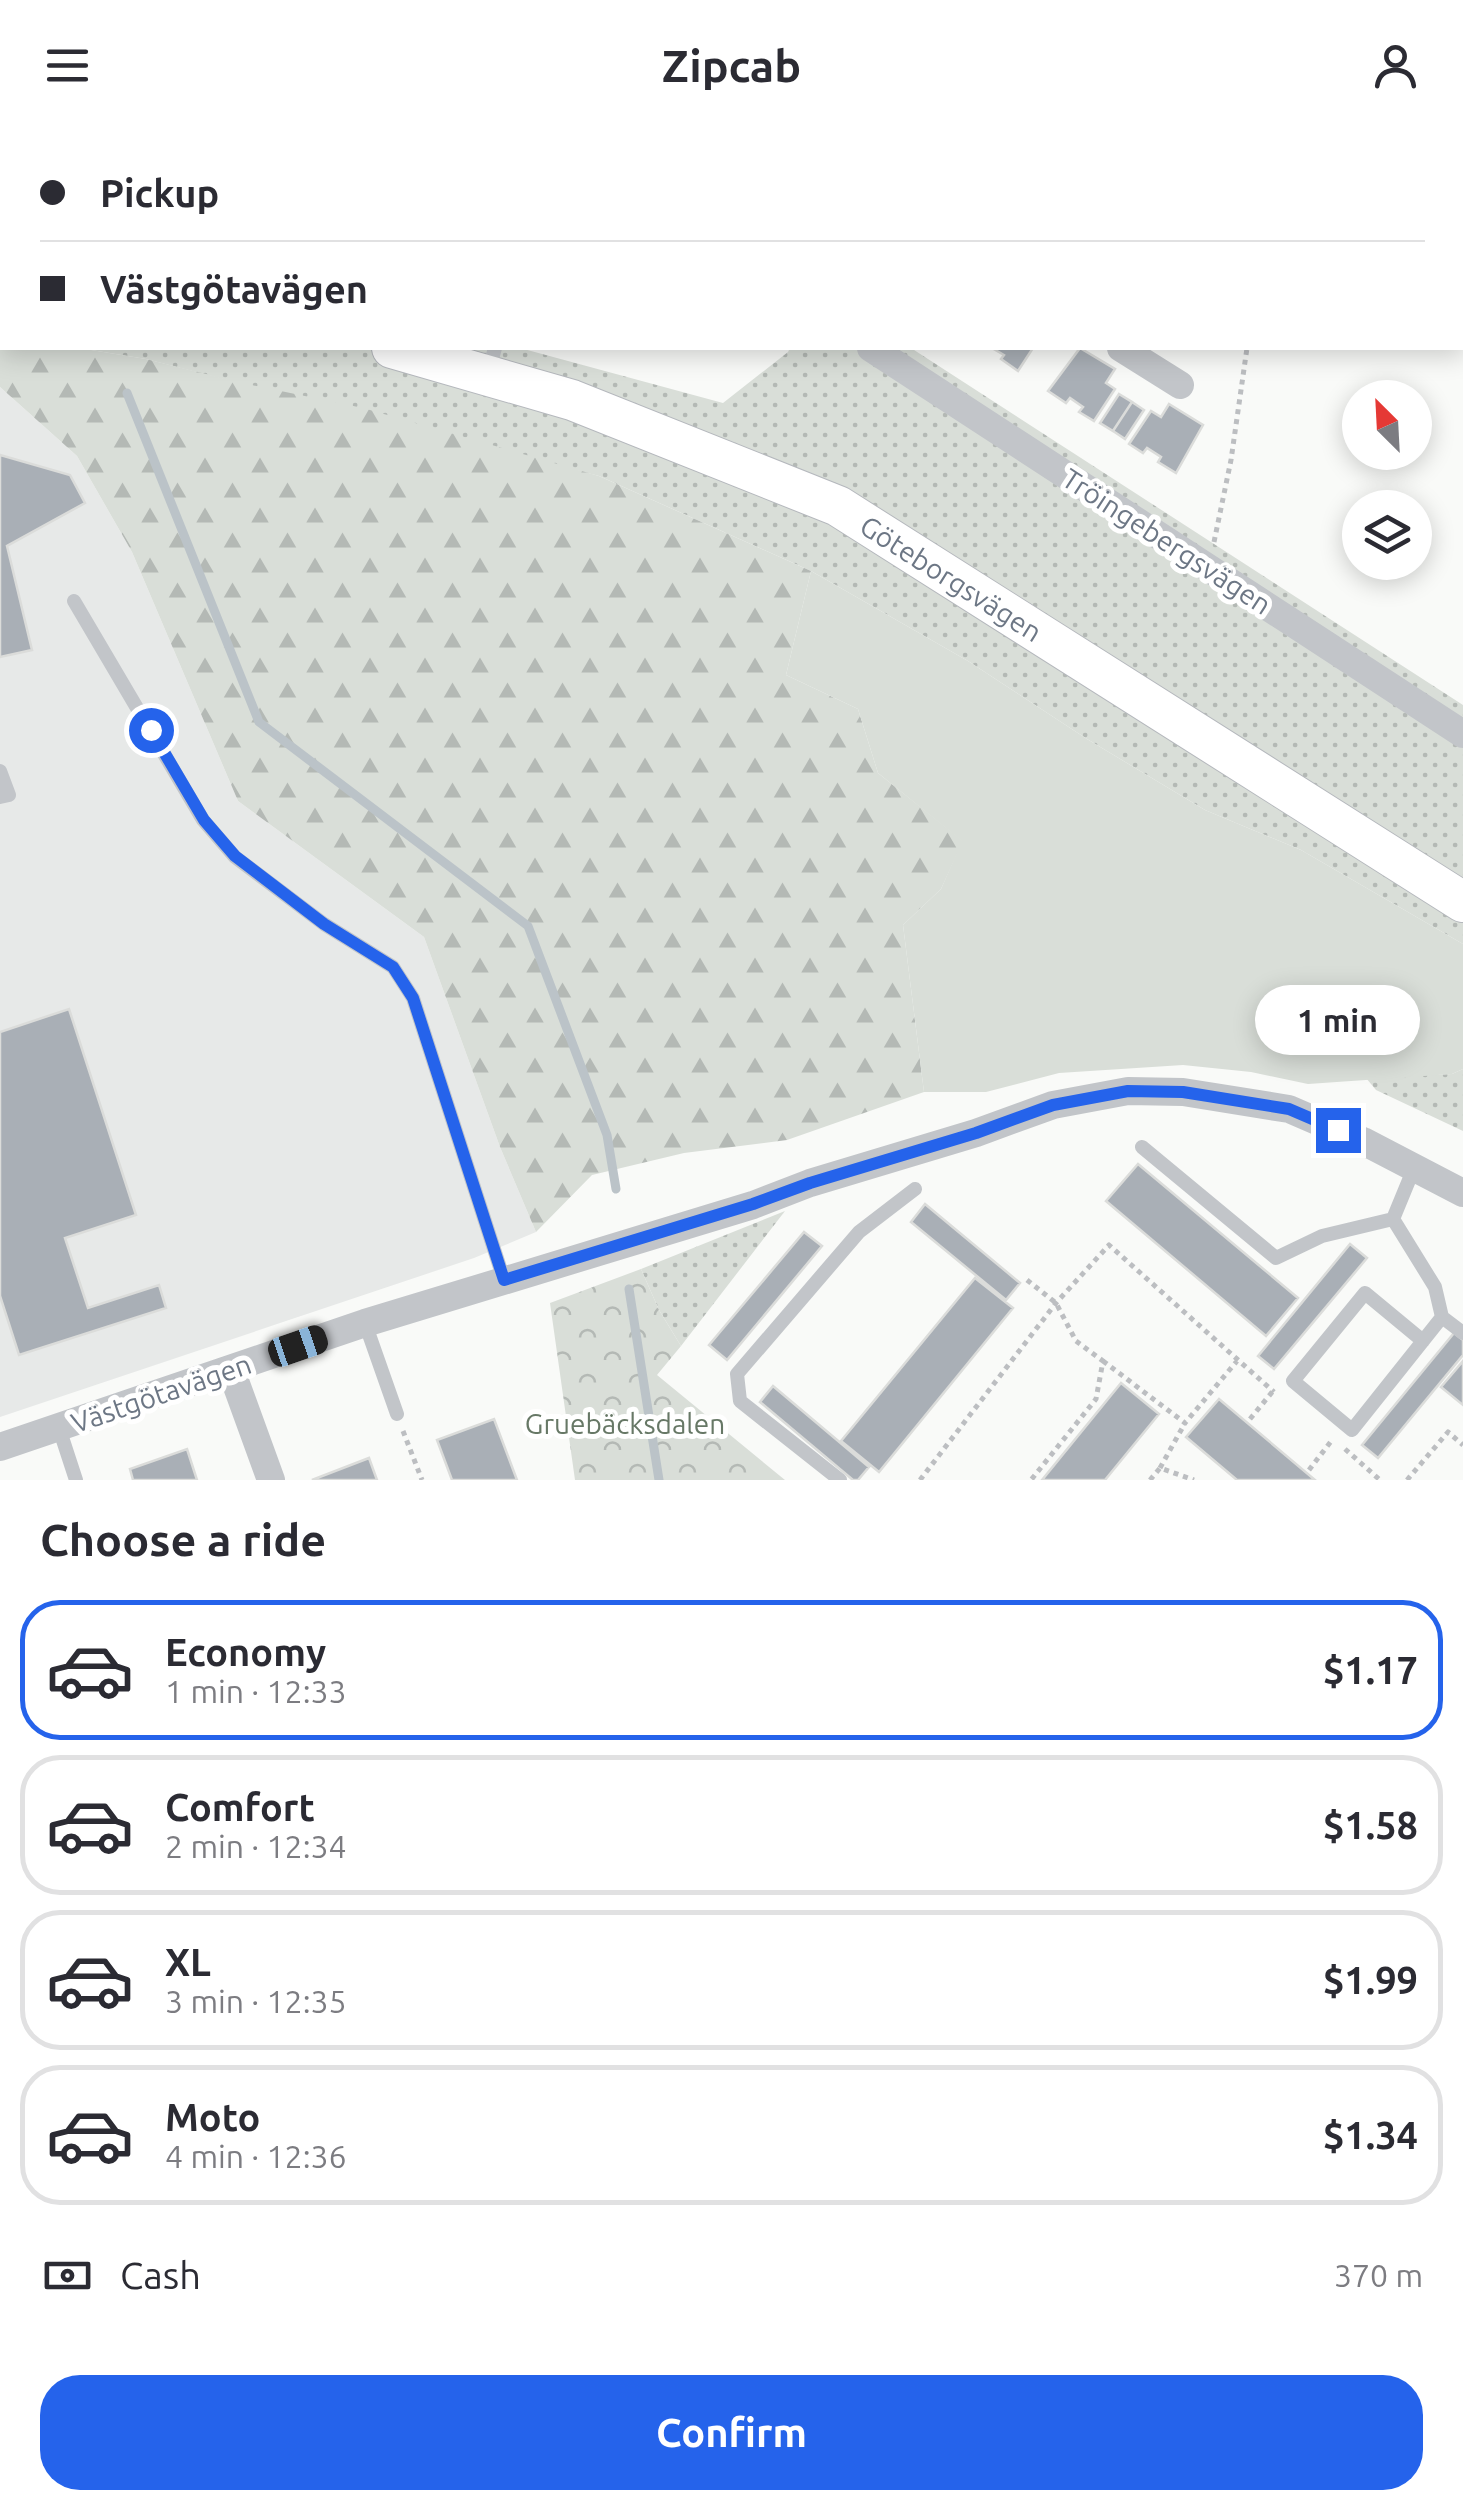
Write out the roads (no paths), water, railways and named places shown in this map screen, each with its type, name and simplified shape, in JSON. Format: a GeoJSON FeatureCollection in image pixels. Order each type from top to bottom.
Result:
{"type":"FeatureCollection","features":[{"type":"Feature","properties":{"kind":"main road","name":"Göteborgsvägen"},"geometry":{"type":"LineString","coordinates":[[409,350],[492,360],[572,400],[838,506],[1463,902]]}},
{"type":"Feature","properties":{"kind":"street","name":"Tröingebergsvägen"},"geometry":{"type":"LineString","coordinates":[[873,350],[1463,734]]}},
{"type":"Feature","properties":{"kind":"street"},"geometry":{"type":"LineString","coordinates":[[1125,350],[1180,385]]}},
{"type":"Feature","properties":{"kind":"street","name":"Västgötavägen"},"geometry":{"type":"LineString","coordinates":[[0,1447],[365,1323],[753,1204],[1053,1105],[1128,1091],[1183,1092],[1289,1109],[1363,1141],[1463,1193]]}},
{"type":"Feature","properties":{"kind":"street"},"geometry":{"type":"LineString","coordinates":[[231,1370],[271,1480]]}},
{"type":"Feature","properties":{"kind":"lane"},"geometry":{"type":"LineString","coordinates":[[74,601],[214,832],[235,856],[324,924],[393,967],[403,982],[413,998],[504,1280]]}},
{"type":"Feature","properties":{"kind":"lane"},"geometry":{"type":"LineString","coordinates":[[0,771],[9,795],[0,797]]}},
{"type":"Feature","properties":{"kind":"lane"},"geometry":{"type":"LineString","coordinates":[[1142,1148],[1276,1258],[1322,1236],[1392,1218]]}},
{"type":"Feature","properties":{"kind":"lane"},"geometry":{"type":"LineString","coordinates":[[1392,1218],[1414,1168]]}},
{"type":"Feature","properties":{"kind":"lane"},"geometry":{"type":"LineString","coordinates":[[840,1480],[740,1400],[737,1374],[859,1232],[915,1190]]}},
{"type":"Feature","properties":{"kind":"lane"},"geometry":{"type":"LineString","coordinates":[[1392,1218],[1434,1287],[1442,1318],[1463,1333]]}},
{"type":"Feature","properties":{"kind":"lane"},"geometry":{"type":"LineString","coordinates":[[1423,1341],[1365,1293],[1293,1381],[1352,1430],[1442,1318]]}},
{"type":"Feature","properties":{"kind":"lane"},"geometry":{"type":"LineString","coordinates":[[365,1323],[397,1414]]}},
{"type":"Feature","properties":{"kind":"lane"},"geometry":{"type":"LineString","coordinates":[[59,1428],[76,1480]]}},
{"type":"Feature","properties":{"kind":"waterway"},"geometry":{"type":"LineString","coordinates":[[127,393],[259,722],[528,926],[607,1135],[616,1189]]}},
{"type":"Feature","properties":{"kind":"waterway"},"geometry":{"type":"LineString","coordinates":[[629,1289],[659,1480]]}},
{"type":"Feature","properties":{"kind":"park label","name":"Gruebäcksdalen"},"geometry":{"type":"Point","coordinates":[625,1423]}}]}
